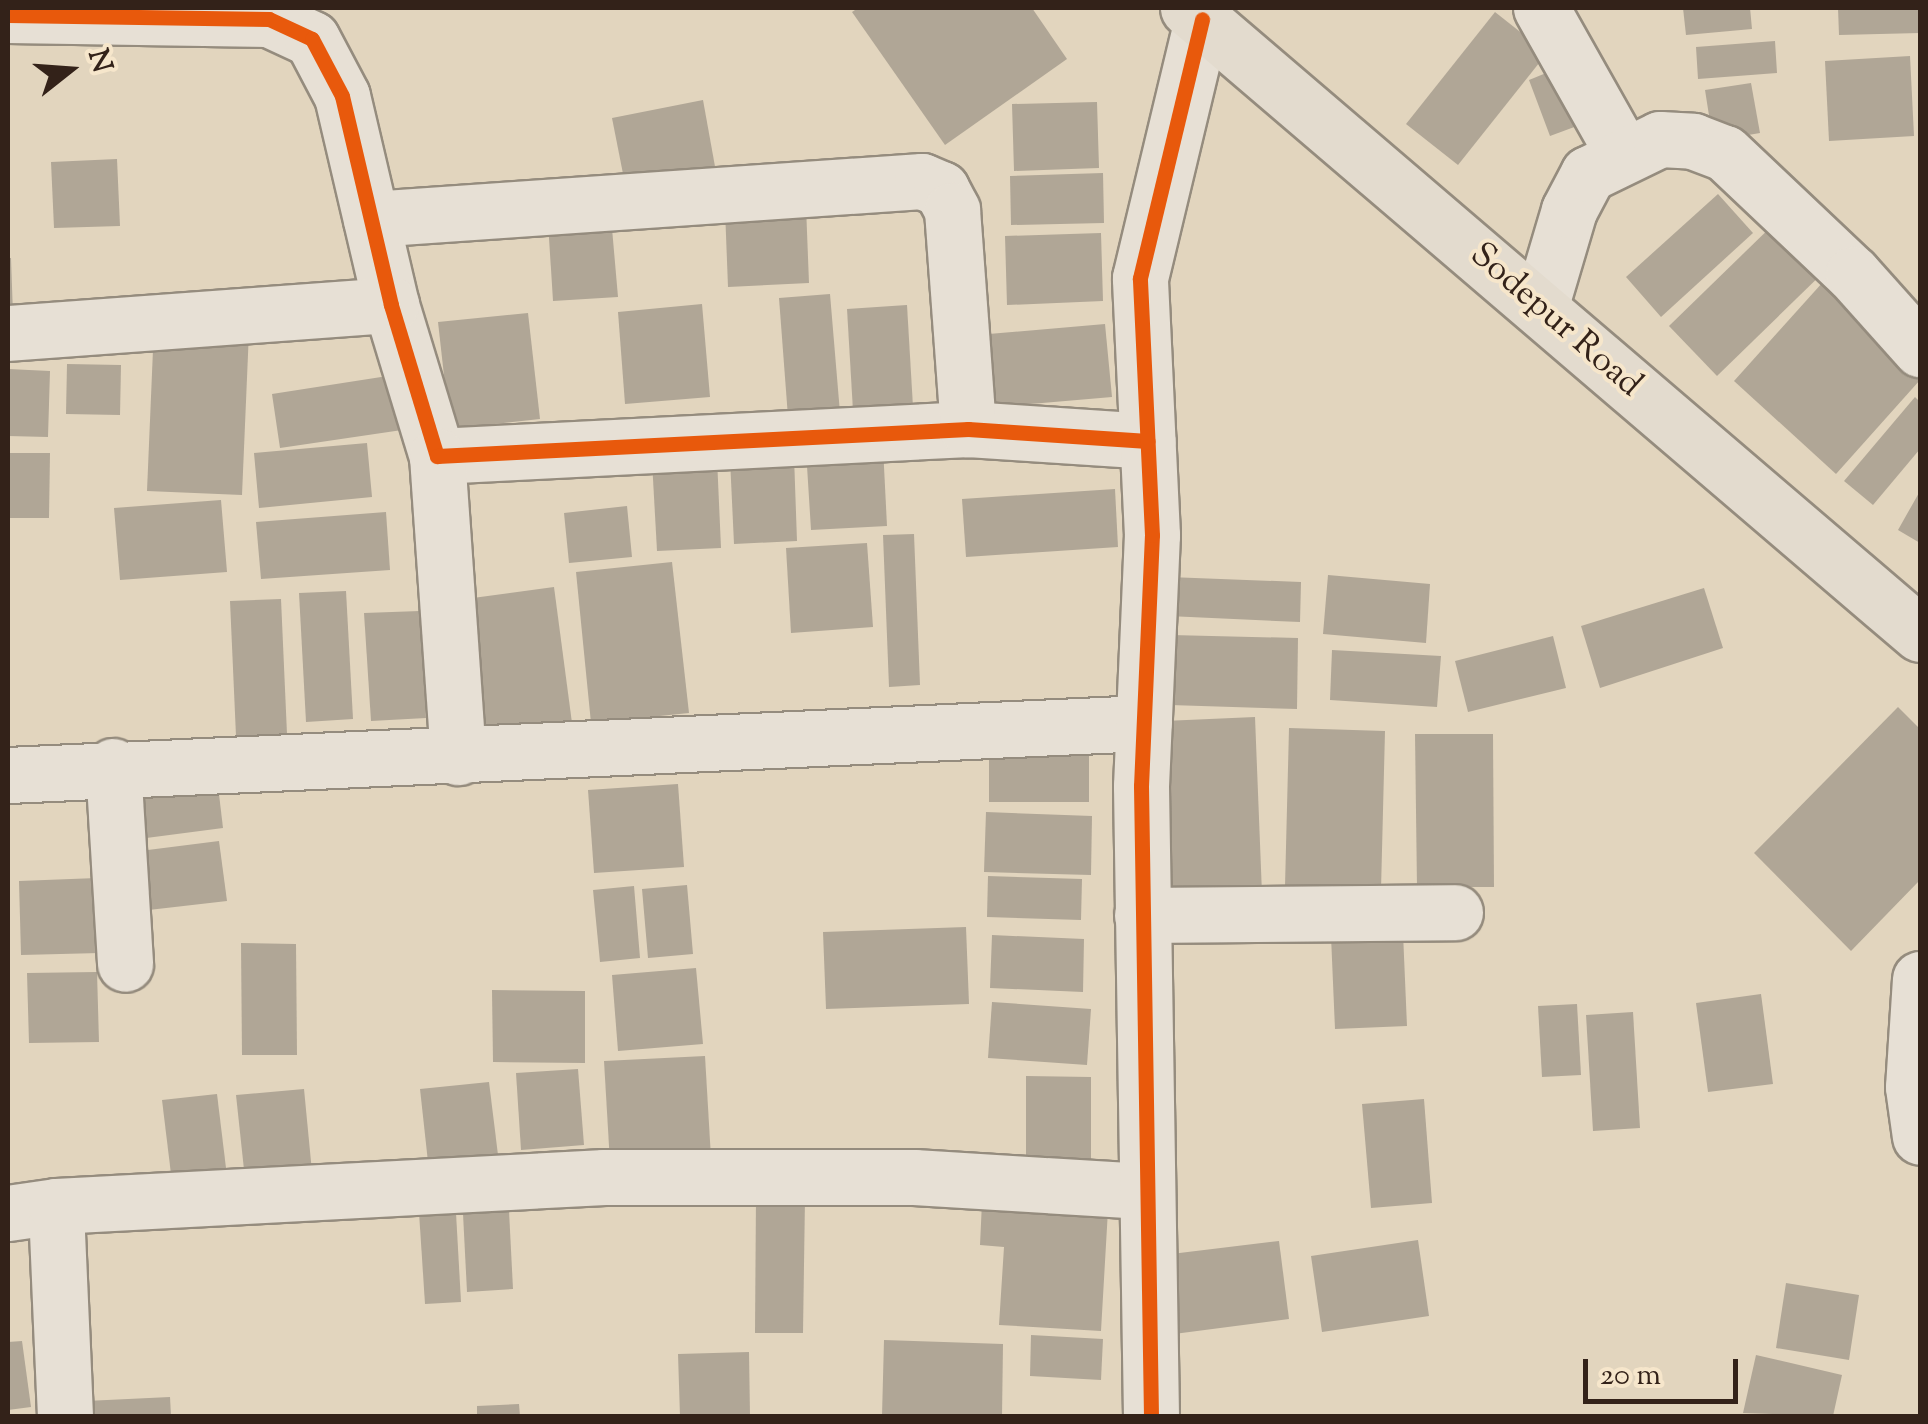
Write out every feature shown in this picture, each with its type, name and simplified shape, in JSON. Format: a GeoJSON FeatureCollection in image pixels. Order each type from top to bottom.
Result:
{"type":"FeatureCollection","features":[{"type":"Feature","properties":{"kind":"main road","name":"Sodepur Road"},"geometry":{"type":"LineString","coordinates":[[1195,13],[1920,634]]}},
{"type":"Feature","properties":{"kind":"street"},"geometry":{"type":"LineString","coordinates":[[1541,8],[1622,152]]}},
{"type":"Feature","properties":{"kind":"street"},"geometry":{"type":"LineString","coordinates":[[1151,1416],[1142,915],[1144,723],[1152,535],[1140,278],[1195,13]]}},
{"type":"Feature","properties":{"kind":"street"},"geometry":{"type":"LineString","coordinates":[[8,14],[269,19],[312,38],[342,96],[391,305],[437,456],[458,757]]}},
{"type":"Feature","properties":{"kind":"street"},"geometry":{"type":"LineString","coordinates":[[1540,308],[1569,210],[1588,174],[1622,152],[1660,139],[1725,153],[1853,274],[1920,349]]}},
{"type":"Feature","properties":{"kind":"street"},"geometry":{"type":"LineString","coordinates":[[371,219],[922,181],[941,189],[952,210],[968,429]]}},
{"type":"Feature","properties":{"kind":"street"},"geometry":{"type":"LineString","coordinates":[[8,333],[391,305]]}},
{"type":"Feature","properties":{"kind":"street"},"geometry":{"type":"LineString","coordinates":[[437,456],[968,429],[1148,441]]}},
{"type":"Feature","properties":{"kind":"street"},"geometry":{"type":"LineString","coordinates":[[8,774],[113,766],[458,757],[1144,723]]}},
{"type":"Feature","properties":{"kind":"street"},"geometry":{"type":"LineString","coordinates":[[113,766],[126,964]]}},
{"type":"Feature","properties":{"kind":"street"},"geometry":{"type":"LineString","coordinates":[[1142,915],[1455,912]]}},
{"type":"Feature","properties":{"kind":"street"},"geometry":{"type":"LineString","coordinates":[[1920,980],[1913,1088],[1920,1137]]}},
{"type":"Feature","properties":{"kind":"street"},"geometry":{"type":"LineString","coordinates":[[66,1416],[32,1210],[604,1177],[914,1177],[1144,1191]]}},
{"type":"Feature","properties":{"kind":"building"},"geometry":{"type":"Polygon","coordinates":[[[858,8],[1032,8],[1067,59],[945,145],[852,12],[858,8]]]}},
{"type":"Feature","properties":{"kind":"building"},"geometry":{"type":"Polygon","coordinates":[[[1683,8],[1750,8],[1752,29],[1686,35],[1683,8]]]}},
{"type":"Feature","properties":{"kind":"building"},"geometry":{"type":"Polygon","coordinates":[[[1838,8],[1920,8],[1920,33],[1839,35],[1838,8]]]}},
{"type":"Feature","properties":{"kind":"building"},"geometry":{"type":"Polygon","coordinates":[[[1495,12],[1547,53],[1458,165],[1406,124],[1495,12]]]}},
{"type":"Feature","properties":{"kind":"building"},"geometry":{"type":"Polygon","coordinates":[[[1775,41],[1777,73],[1698,79],[1696,47],[1775,41]]]}},
{"type":"Feature","properties":{"kind":"building"},"geometry":{"type":"Polygon","coordinates":[[[1910,56],[1914,136],[1829,141],[1825,61],[1910,56]]]}},
{"type":"Feature","properties":{"kind":"building"},"geometry":{"type":"Polygon","coordinates":[[[1556,69],[1577,126],[1550,136],[1529,80],[1556,69]]]}},
{"type":"Feature","properties":{"kind":"building"},"geometry":{"type":"Polygon","coordinates":[[[1751,83],[1760,133],[1713,141],[1705,90],[1751,83]]]}},
{"type":"Feature","properties":{"kind":"building"},"geometry":{"type":"Polygon","coordinates":[[[703,100],[716,172],[626,189],[612,118],[703,100]]]}},
{"type":"Feature","properties":{"kind":"building"},"geometry":{"type":"Polygon","coordinates":[[[1097,102],[1099,168],[1014,171],[1012,104],[1097,102]]]}},
{"type":"Feature","properties":{"kind":"building"},"geometry":{"type":"Polygon","coordinates":[[[117,159],[120,226],[54,228],[51,162],[117,159]]]}},
{"type":"Feature","properties":{"kind":"building"},"geometry":{"type":"Polygon","coordinates":[[[1103,173],[1104,223],[1011,225],[1010,176],[1103,173]]]}},
{"type":"Feature","properties":{"kind":"building"},"geometry":{"type":"Polygon","coordinates":[[[1718,194],[1753,233],[1661,317],[1626,277],[1718,194]]]}},
{"type":"Feature","properties":{"kind":"building"},"geometry":{"type":"Polygon","coordinates":[[[806,206],[809,283],[728,287],[725,209],[806,206]]]}},
{"type":"Feature","properties":{"kind":"building"},"geometry":{"type":"Polygon","coordinates":[[[1782,216],[1830,266],[1717,376],[1669,326],[1782,216]]]}},
{"type":"Feature","properties":{"kind":"building"},"geometry":{"type":"Polygon","coordinates":[[[611,217],[618,297],[553,301],[548,222],[611,217]]]}},
{"type":"Feature","properties":{"kind":"building"},"geometry":{"type":"Polygon","coordinates":[[[1101,233],[1103,301],[1007,305],[1005,236],[1101,233]]]}},
{"type":"Feature","properties":{"kind":"building"},"geometry":{"type":"Polygon","coordinates":[[[11,258],[13,315],[8,315],[11,258]]]}},
{"type":"Feature","properties":{"kind":"building"},"geometry":{"type":"Polygon","coordinates":[[[1823,282],[1920,371],[1920,380],[1836,474],[1734,381],[1823,282]]]}},
{"type":"Feature","properties":{"kind":"building"},"geometry":{"type":"Polygon","coordinates":[[[830,294],[840,413],[788,417],[779,298],[830,294]]]}},
{"type":"Feature","properties":{"kind":"building"},"geometry":{"type":"Polygon","coordinates":[[[702,304],[710,397],[625,404],[618,312],[702,304]]]}},
{"type":"Feature","properties":{"kind":"building"},"geometry":{"type":"Polygon","coordinates":[[[907,305],[913,407],[853,411],[847,309],[907,305]]]}},
{"type":"Feature","properties":{"kind":"building"},"geometry":{"type":"Polygon","coordinates":[[[528,313],[540,419],[450,429],[438,322],[528,313]]]}},
{"type":"Feature","properties":{"kind":"building"},"geometry":{"type":"Polygon","coordinates":[[[1105,324],[1112,397],[983,408],[977,335],[1105,324]]]}},
{"type":"Feature","properties":{"kind":"building"},"geometry":{"type":"Polygon","coordinates":[[[154,326],[249,331],[242,495],[147,491],[154,326]]]}},
{"type":"Feature","properties":{"kind":"building"},"geometry":{"type":"Polygon","coordinates":[[[67,364],[121,365],[120,415],[66,414],[67,364]]]}},
{"type":"Feature","properties":{"kind":"building"},"geometry":{"type":"Polygon","coordinates":[[[8,369],[50,371],[48,437],[8,436],[8,369]]]}},
{"type":"Feature","properties":{"kind":"building"},"geometry":{"type":"Polygon","coordinates":[[[394,375],[402,430],[280,448],[272,394],[394,375]]]}},
{"type":"Feature","properties":{"kind":"building"},"geometry":{"type":"Polygon","coordinates":[[[1915,397],[1920,402],[1920,449],[1873,505],[1844,481],[1915,397]]]}},
{"type":"Feature","properties":{"kind":"building"},"geometry":{"type":"Polygon","coordinates":[[[367,443],[372,497],[259,508],[254,453],[367,443]]]}},
{"type":"Feature","properties":{"kind":"building"},"geometry":{"type":"Polygon","coordinates":[[[883,447],[887,526],[811,530],[806,450],[883,447]]]}},
{"type":"Feature","properties":{"kind":"building"},"geometry":{"type":"Polygon","coordinates":[[[8,453],[50,453],[49,518],[8,518],[8,453]]]}},
{"type":"Feature","properties":{"kind":"building"},"geometry":{"type":"Polygon","coordinates":[[[794,456],[797,541],[734,544],[730,459],[794,456]]]}},
{"type":"Feature","properties":{"kind":"building"},"geometry":{"type":"Polygon","coordinates":[[[717,458],[721,548],[657,551],[652,461],[717,458]]]}},
{"type":"Feature","properties":{"kind":"building"},"geometry":{"type":"Polygon","coordinates":[[[1115,489],[1118,547],[966,557],[962,499],[1115,489]]]}},
{"type":"Feature","properties":{"kind":"building"},"geometry":{"type":"Polygon","coordinates":[[[1920,491],[1920,543],[1898,530],[1920,491]]]}},
{"type":"Feature","properties":{"kind":"building"},"geometry":{"type":"Polygon","coordinates":[[[221,500],[227,572],[120,580],[114,508],[221,500]]]}},
{"type":"Feature","properties":{"kind":"building"},"geometry":{"type":"Polygon","coordinates":[[[627,506],[632,557],[569,563],[564,513],[627,506]]]}},
{"type":"Feature","properties":{"kind":"building"},"geometry":{"type":"Polygon","coordinates":[[[386,512],[390,570],[261,579],[256,522],[386,512]]]}},
{"type":"Feature","properties":{"kind":"building"},"geometry":{"type":"Polygon","coordinates":[[[914,534],[920,685],[889,687],[883,535],[914,534]]]}},
{"type":"Feature","properties":{"kind":"building"},"geometry":{"type":"Polygon","coordinates":[[[867,543],[873,627],[791,633],[786,548],[867,543]]]}},
{"type":"Feature","properties":{"kind":"building"},"geometry":{"type":"Polygon","coordinates":[[[672,562],[689,713],[591,723],[576,572],[672,562]]]}},
{"type":"Feature","properties":{"kind":"building"},"geometry":{"type":"Polygon","coordinates":[[[1328,575],[1430,584],[1426,643],[1323,634],[1328,575]]]}},
{"type":"Feature","properties":{"kind":"building"},"geometry":{"type":"Polygon","coordinates":[[[1169,577],[1301,582],[1300,622],[1168,616],[1169,577]]]}},
{"type":"Feature","properties":{"kind":"building"},"geometry":{"type":"Polygon","coordinates":[[[554,587],[572,723],[476,737],[458,600],[554,587]]]}},
{"type":"Feature","properties":{"kind":"building"},"geometry":{"type":"Polygon","coordinates":[[[1704,588],[1723,648],[1600,688],[1581,626],[1704,588]]]}},
{"type":"Feature","properties":{"kind":"building"},"geometry":{"type":"Polygon","coordinates":[[[346,591],[353,719],[306,722],[299,593],[346,591]]]}},
{"type":"Feature","properties":{"kind":"building"},"geometry":{"type":"Polygon","coordinates":[[[281,599],[287,734],[236,736],[230,601],[281,599]]]}},
{"type":"Feature","properties":{"kind":"building"},"geometry":{"type":"Polygon","coordinates":[[[420,611],[426,718],[371,721],[364,613],[420,611]]]}},
{"type":"Feature","properties":{"kind":"building"},"geometry":{"type":"Polygon","coordinates":[[[1171,635],[1298,638],[1297,709],[1170,705],[1171,635]]]}},
{"type":"Feature","properties":{"kind":"building"},"geometry":{"type":"Polygon","coordinates":[[[1553,636],[1566,688],[1468,712],[1455,661],[1553,636]]]}},
{"type":"Feature","properties":{"kind":"building"},"geometry":{"type":"Polygon","coordinates":[[[1332,650],[1441,656],[1437,707],[1330,700],[1332,650]]]}},
{"type":"Feature","properties":{"kind":"building"},"geometry":{"type":"Polygon","coordinates":[[[1898,707],[1920,729],[1920,880],[1851,951],[1754,853],[1898,707]]]}},
{"type":"Feature","properties":{"kind":"building"},"geometry":{"type":"Polygon","coordinates":[[[1255,717],[1262,894],[1170,897],[1164,721],[1255,717]]]}},
{"type":"Feature","properties":{"kind":"building"},"geometry":{"type":"Polygon","coordinates":[[[1289,728],[1385,731],[1381,890],[1285,887],[1289,728]]]}},
{"type":"Feature","properties":{"kind":"building"},"geometry":{"type":"Polygon","coordinates":[[[1415,734],[1493,734],[1494,887],[1417,887],[1415,734]]]}},
{"type":"Feature","properties":{"kind":"building"},"geometry":{"type":"Polygon","coordinates":[[[989,749],[1089,749],[1089,802],[989,802],[989,749]]]}},
{"type":"Feature","properties":{"kind":"building"},"geometry":{"type":"Polygon","coordinates":[[[216,769],[223,828],[131,840],[124,781],[216,769]]]}},
{"type":"Feature","properties":{"kind":"building"},"geometry":{"type":"Polygon","coordinates":[[[678,784],[684,867],[594,873],[588,790],[678,784]]]}},
{"type":"Feature","properties":{"kind":"building"},"geometry":{"type":"Polygon","coordinates":[[[986,812],[1092,816],[1091,875],[984,872],[986,812]]]}},
{"type":"Feature","properties":{"kind":"building"},"geometry":{"type":"Polygon","coordinates":[[[219,841],[227,901],[140,911],[132,852],[219,841]]]}},
{"type":"Feature","properties":{"kind":"building"},"geometry":{"type":"Polygon","coordinates":[[[988,876],[1082,879],[1081,920],[987,917],[988,876]]]}},
{"type":"Feature","properties":{"kind":"building"},"geometry":{"type":"Polygon","coordinates":[[[97,878],[100,953],[21,955],[19,881],[97,878]]]}},
{"type":"Feature","properties":{"kind":"building"},"geometry":{"type":"Polygon","coordinates":[[[687,885],[693,954],[648,958],[642,889],[687,885]]]}},
{"type":"Feature","properties":{"kind":"building"},"geometry":{"type":"Polygon","coordinates":[[[634,886],[640,958],[600,962],[593,890],[634,886]]]}},
{"type":"Feature","properties":{"kind":"building"},"geometry":{"type":"Polygon","coordinates":[[[966,927],[969,1004],[826,1009],[823,932],[966,927]]]}},
{"type":"Feature","properties":{"kind":"building"},"geometry":{"type":"Polygon","coordinates":[[[1403,933],[1407,1026],[1335,1029],[1331,936],[1403,933]]]}},
{"type":"Feature","properties":{"kind":"building"},"geometry":{"type":"Polygon","coordinates":[[[992,935],[1084,939],[1083,992],[990,988],[992,935]]]}},
{"type":"Feature","properties":{"kind":"building"},"geometry":{"type":"Polygon","coordinates":[[[241,943],[296,944],[297,1055],[242,1055],[241,943]]]}},
{"type":"Feature","properties":{"kind":"building"},"geometry":{"type":"Polygon","coordinates":[[[696,968],[703,1044],[618,1051],[612,975],[696,968]]]}},
{"type":"Feature","properties":{"kind":"building"},"geometry":{"type":"Polygon","coordinates":[[[97,972],[99,1042],[29,1043],[27,973],[97,972]]]}},
{"type":"Feature","properties":{"kind":"building"},"geometry":{"type":"Polygon","coordinates":[[[492,990],[585,991],[585,1063],[493,1062],[492,990]]]}},
{"type":"Feature","properties":{"kind":"building"},"geometry":{"type":"Polygon","coordinates":[[[1761,994],[1773,1084],[1708,1092],[1696,1003],[1761,994]]]}},
{"type":"Feature","properties":{"kind":"building"},"geometry":{"type":"Polygon","coordinates":[[[992,1002],[1091,1009],[1087,1065],[988,1058],[992,1002]]]}},
{"type":"Feature","properties":{"kind":"building"},"geometry":{"type":"Polygon","coordinates":[[[1577,1004],[1581,1075],[1542,1077],[1538,1006],[1577,1004]]]}},
{"type":"Feature","properties":{"kind":"building"},"geometry":{"type":"Polygon","coordinates":[[[1633,1012],[1640,1128],[1593,1131],[1586,1015],[1633,1012]]]}},
{"type":"Feature","properties":{"kind":"building"},"geometry":{"type":"Polygon","coordinates":[[[705,1056],[711,1158],[610,1163],[604,1061],[705,1056]]]}},
{"type":"Feature","properties":{"kind":"building"},"geometry":{"type":"Polygon","coordinates":[[[578,1069],[584,1145],[521,1150],[516,1073],[578,1069]]]}},
{"type":"Feature","properties":{"kind":"building"},"geometry":{"type":"Polygon","coordinates":[[[1026,1076],[1091,1077],[1091,1166],[1026,1165],[1026,1076]]]}},
{"type":"Feature","properties":{"kind":"building"},"geometry":{"type":"Polygon","coordinates":[[[489,1082],[498,1155],[428,1162],[420,1089],[489,1082]]]}},
{"type":"Feature","properties":{"kind":"building"},"geometry":{"type":"Polygon","coordinates":[[[304,1089],[312,1172],[245,1179],[236,1095],[304,1089]]]}},
{"type":"Feature","properties":{"kind":"building"},"geometry":{"type":"Polygon","coordinates":[[[217,1094],[226,1168],[171,1174],[162,1100],[217,1094]]]}},
{"type":"Feature","properties":{"kind":"building"},"geometry":{"type":"Polygon","coordinates":[[[1424,1099],[1432,1203],[1371,1208],[1362,1104],[1424,1099]]]}},
{"type":"Feature","properties":{"kind":"building"},"geometry":{"type":"Polygon","coordinates":[[[508,1191],[513,1289],[467,1292],[462,1194],[508,1191]]]}},
{"type":"Feature","properties":{"kind":"building"},"geometry":{"type":"Polygon","coordinates":[[[455,1195],[461,1302],[425,1304],[418,1197],[455,1195]]]}},
{"type":"Feature","properties":{"kind":"building"},"geometry":{"type":"Polygon","coordinates":[[[756,1197],[805,1198],[803,1333],[755,1333],[756,1197]]]}},
{"type":"Feature","properties":{"kind":"building"},"geometry":{"type":"Polygon","coordinates":[[[982,1202],[1108,1210],[1101,1331],[999,1325],[1004,1247],[980,1245],[982,1202]]]}},
{"type":"Feature","properties":{"kind":"building"},"geometry":{"type":"Polygon","coordinates":[[[1418,1240],[1429,1316],[1322,1332],[1311,1256],[1418,1240]]]}},
{"type":"Feature","properties":{"kind":"building"},"geometry":{"type":"Polygon","coordinates":[[[1279,1241],[1289,1319],[1174,1334],[1163,1255],[1279,1241]]]}},
{"type":"Feature","properties":{"kind":"building"},"geometry":{"type":"Polygon","coordinates":[[[1786,1283],[1859,1295],[1849,1360],[1776,1348],[1786,1283]]]}},
{"type":"Feature","properties":{"kind":"building"},"geometry":{"type":"Polygon","coordinates":[[[1031,1335],[1103,1339],[1101,1380],[1030,1376],[1031,1335]]]}},
{"type":"Feature","properties":{"kind":"building"},"geometry":{"type":"Polygon","coordinates":[[[884,1340],[1003,1344],[1002,1416],[882,1416],[884,1340]]]}},
{"type":"Feature","properties":{"kind":"building"},"geometry":{"type":"Polygon","coordinates":[[[22,1341],[31,1407],[8,1410],[8,1342],[22,1341]]]}},
{"type":"Feature","properties":{"kind":"building"},"geometry":{"type":"Polygon","coordinates":[[[749,1352],[750,1416],[680,1416],[678,1354],[749,1352]]]}},
{"type":"Feature","properties":{"kind":"building"},"geometry":{"type":"Polygon","coordinates":[[[1756,1355],[1842,1375],[1833,1416],[1743,1413],[1756,1355]]]}},
{"type":"Feature","properties":{"kind":"building"},"geometry":{"type":"Polygon","coordinates":[[[170,1397],[171,1416],[87,1416],[86,1401],[170,1397]]]}},
{"type":"Feature","properties":{"kind":"building"},"geometry":{"type":"Polygon","coordinates":[[[519,1404],[520,1416],[477,1416],[477,1406],[519,1404]]]}},
{"type":"Feature","properties":{"kind":"cycle path"},"geometry":{"type":"LineString","coordinates":[[8,15],[269,19],[312,39],[342,96],[391,305],[437,456],[968,429],[1148,441]]}},
{"type":"Feature","properties":{"kind":"cycle path"},"geometry":{"type":"LineString","coordinates":[[1151,1416],[1141,786],[1152,535],[1140,278],[1202,19]]}}]}
